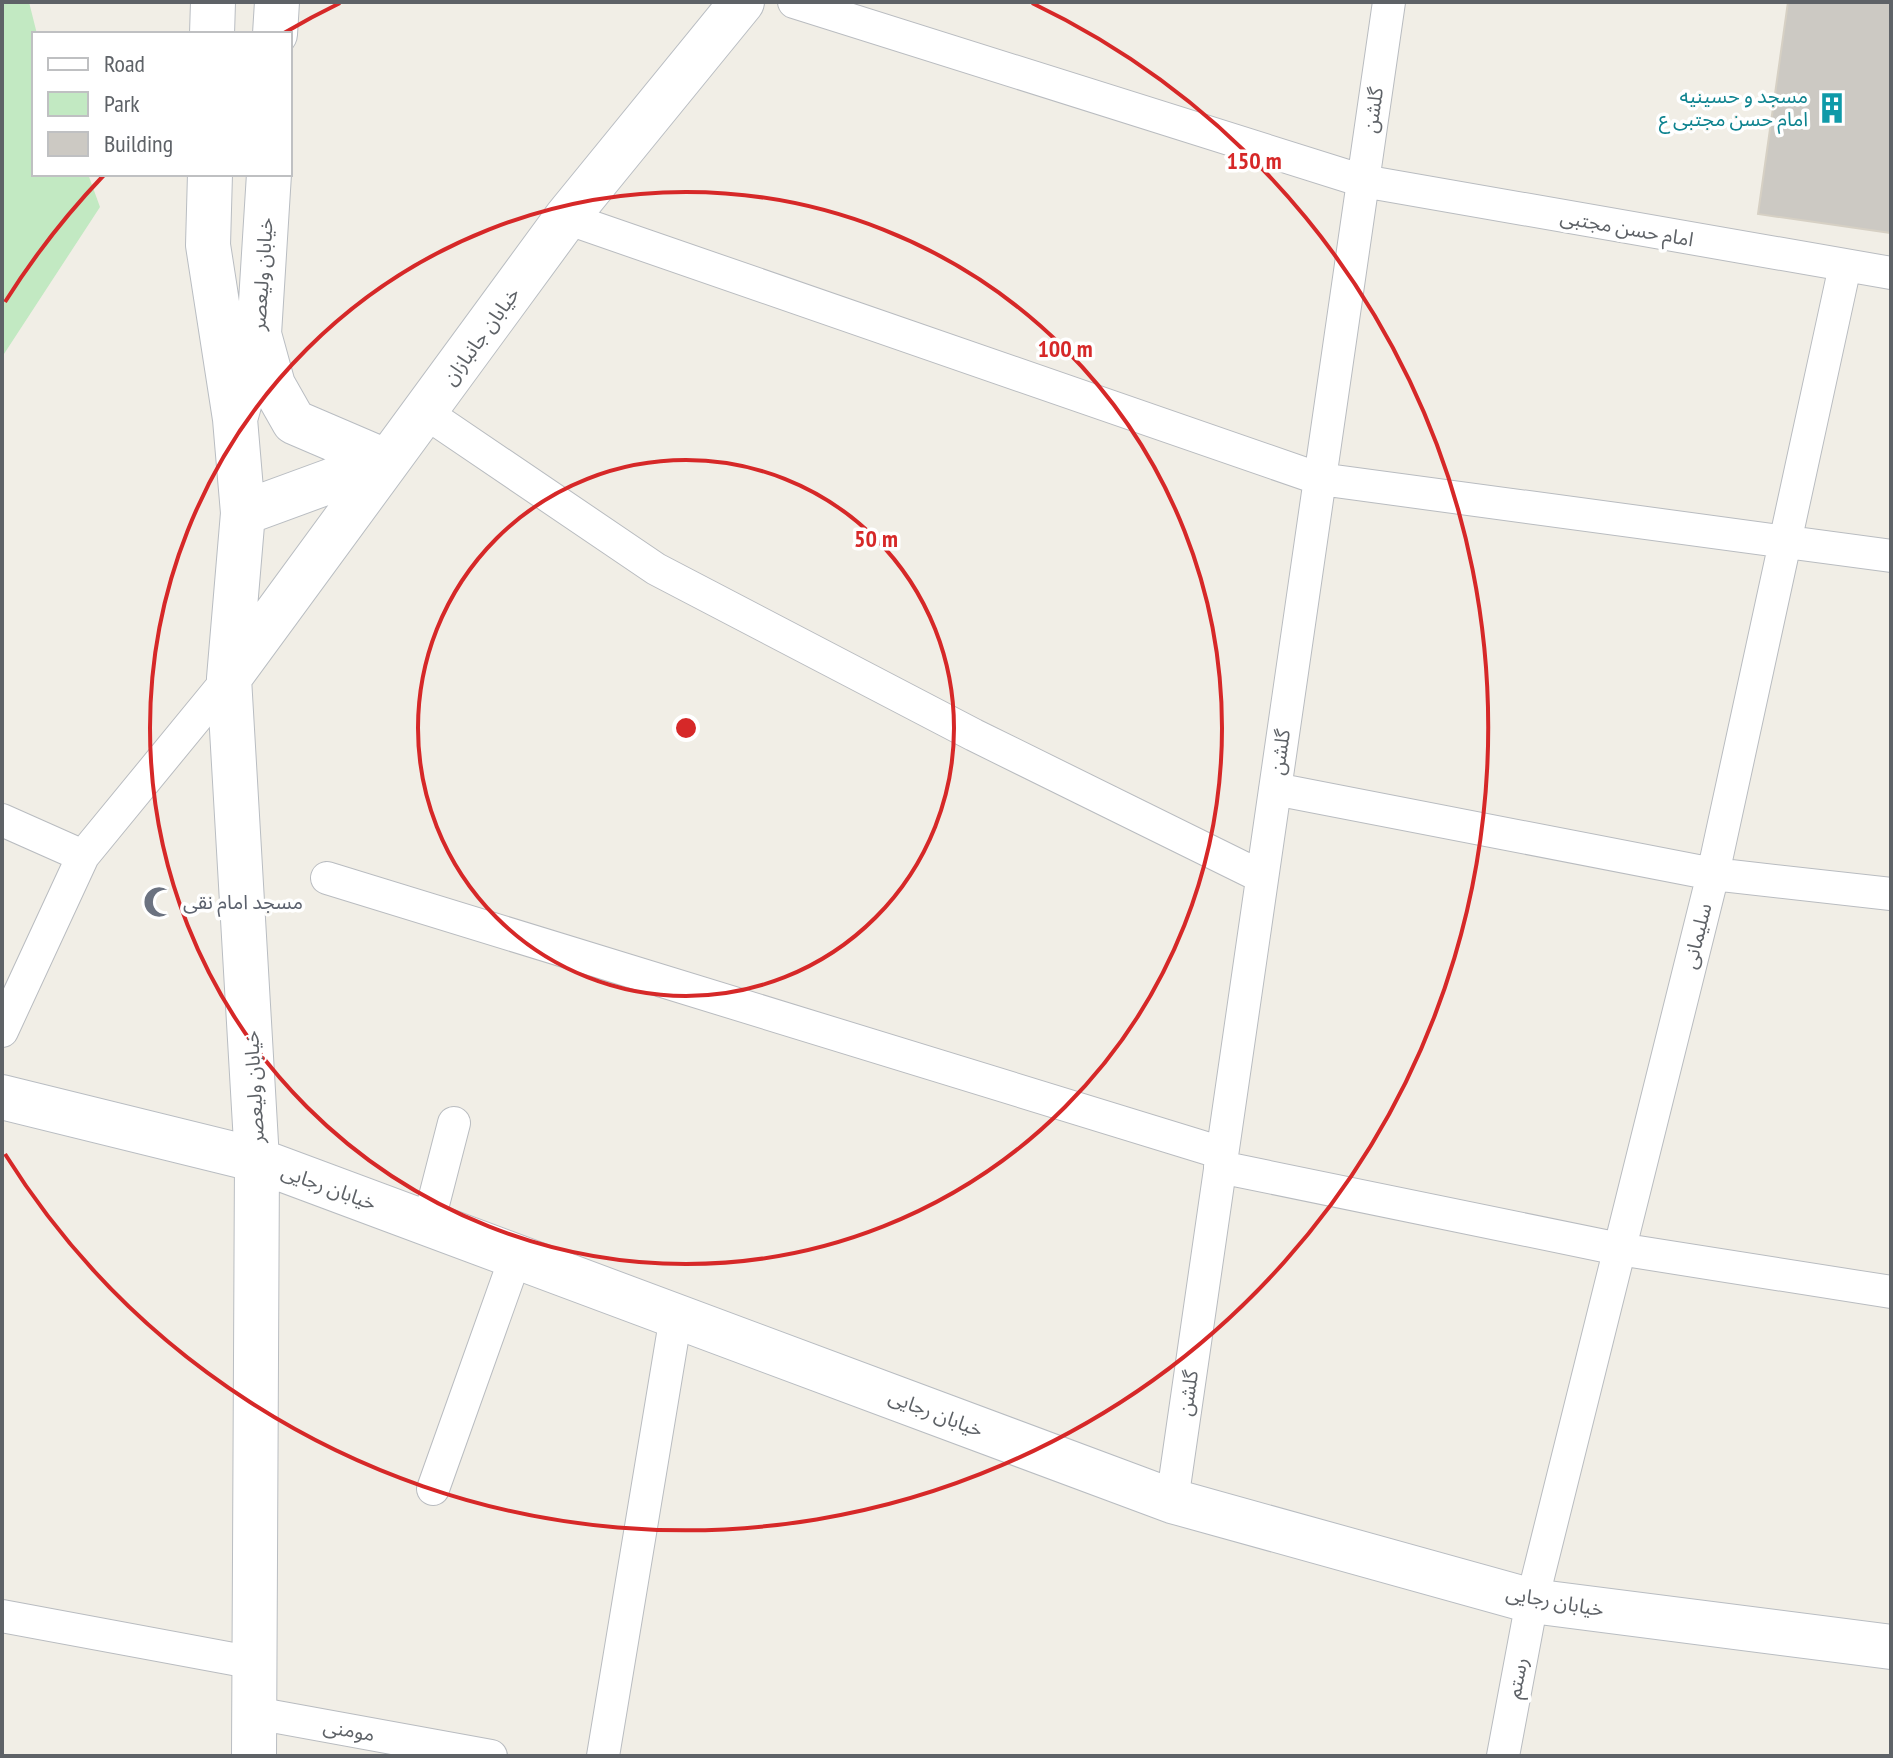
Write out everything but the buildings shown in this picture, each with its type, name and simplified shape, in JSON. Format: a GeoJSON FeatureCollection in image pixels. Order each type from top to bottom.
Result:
{"type":"FeatureCollection","features":[{"type":"Feature","properties":{"kind":"street"},"geometry":{"type":"LineString","coordinates":[[212,32],[213,2]]}},
{"type":"Feature","properties":{"kind":"street"},"geometry":{"type":"LineString","coordinates":[[275,32],[277,2]]}},
{"type":"Feature","properties":{"kind":"street","name":"خیابان جانبازان"},"geometry":{"type":"LineString","coordinates":[[229,678],[385,461],[426,413],[566,218],[742,2]]}},
{"type":"Feature","properties":{"kind":"street","name":"امام حسن مجتبی"},"geometry":{"type":"LineString","coordinates":[[794,2],[1363,181],[1891,273]]}},
{"type":"Feature","properties":{"kind":"street","name":"گلشن"},"geometry":{"type":"LineString","coordinates":[[1172,1501],[1389,2]]}},
{"type":"Feature","properties":{"kind":"street","name":"خیابان ولیعصر"},"geometry":{"type":"LineString","coordinates":[[210,176],[208,245],[235,419],[243,513],[229,678],[257,1160],[254,1756]]}},
{"type":"Feature","properties":{"kind":"street","name":"خیابان ولیعصر"},"geometry":{"type":"LineString","coordinates":[[235,419],[259,334],[269,176]]}},
{"type":"Feature","properties":{"kind":"street"},"geometry":{"type":"LineString","coordinates":[[566,218],[1320,479],[1891,556]]}},
{"type":"Feature","properties":{"kind":"street","name":"سلیمانی"},"geometry":{"type":"LineString","coordinates":[[1532,1601],[1713,874],[1845,266]]}},
{"type":"Feature","properties":{"kind":"street"},"geometry":{"type":"LineString","coordinates":[[259,334],[273,385],[294,422],[385,461]]}},
{"type":"Feature","properties":{"kind":"street"},"geometry":{"type":"LineString","coordinates":[[426,413],[656,569],[974,735],[1262,877]]}},
{"type":"Feature","properties":{"kind":"street"},"geometry":{"type":"LineString","coordinates":[[243,513],[385,461]]}},
{"type":"Feature","properties":{"kind":"street"},"geometry":{"type":"LineString","coordinates":[[2,1031],[83,856],[229,678]]}},
{"type":"Feature","properties":{"kind":"street"},"geometry":{"type":"LineString","coordinates":[[1275,789],[1713,874],[1891,894]]}},
{"type":"Feature","properties":{"kind":"street"},"geometry":{"type":"LineString","coordinates":[[2,820],[83,856]]}},
{"type":"Feature","properties":{"kind":"street"},"geometry":{"type":"LineString","coordinates":[[327,878],[1221,1160],[1619,1249],[1891,1292]]}},
{"type":"Feature","properties":{"kind":"street","name":"خیابان رجایی"},"geometry":{"type":"LineString","coordinates":[[2,1097],[257,1160],[1172,1501],[1532,1601],[1891,1647]]}},
{"type":"Feature","properties":{"kind":"street"},"geometry":{"type":"LineString","coordinates":[[428,1224],[454,1123]]}},
{"type":"Feature","properties":{"kind":"street"},"geometry":{"type":"LineString","coordinates":[[433,1489],[516,1256]]}},
{"type":"Feature","properties":{"kind":"street"},"geometry":{"type":"LineString","coordinates":[[603,1756],[676,1316]]}},
{"type":"Feature","properties":{"kind":"street","name":"رستم"},"geometry":{"type":"LineString","coordinates":[[1503,1756],[1532,1601]]}},
{"type":"Feature","properties":{"kind":"street"},"geometry":{"type":"LineString","coordinates":[[2,1616],[255,1663]]}},
{"type":"Feature","properties":{"kind":"street","name":"مومنی"},"geometry":{"type":"LineString","coordinates":[[255,1713],[491,1756]]}},
{"type":"Feature","properties":{"kind":"green space"},"geometry":{"type":"Polygon","coordinates":[[[2,2],[29,2],[36,32],[32,32],[32,176],[89,176],[100,207],[2,357],[2,2]]]}},
{"type":"Feature","properties":{"kind":"place","name":"مسجد و حسینیه امام حسن مجتبی ع"},"geometry":{"type":"Point","coordinates":[1832,108]}},
{"type":"Feature","properties":{"kind":"place","name":"مسجد امام نقی"},"geometry":{"type":"Point","coordinates":[159,902]}}]}
